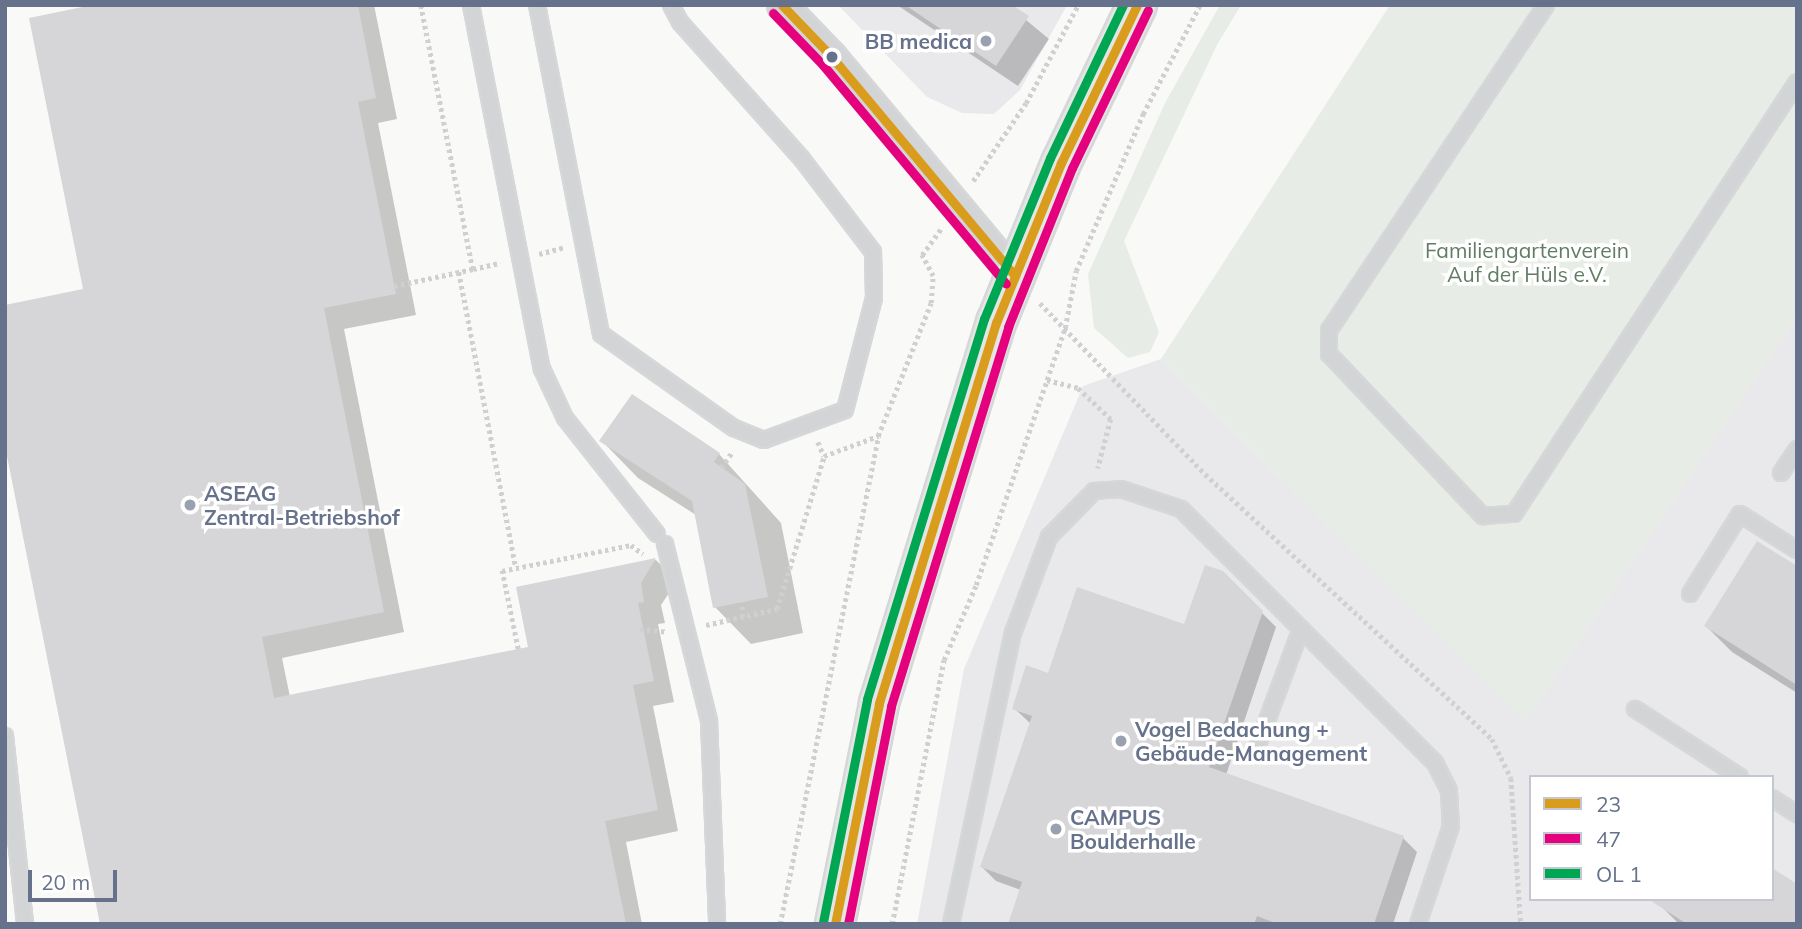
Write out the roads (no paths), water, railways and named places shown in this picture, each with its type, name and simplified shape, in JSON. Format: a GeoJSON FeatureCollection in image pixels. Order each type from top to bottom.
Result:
{"type":"FeatureCollection","features":[{"type":"Feature","properties":{"kind":"street"},"geometry":{"type":"LineString","coordinates":[[782,5],[832,57],[1014,276]]}},
{"type":"Feature","properties":{"kind":"street"},"geometry":{"type":"LineString","coordinates":[[835,924],[879,703],[943,484],[1014,276],[1061,163],[1137,5]]}},
{"type":"Feature","properties":{"kind":"lane"},"geometry":{"type":"LineString","coordinates":[[471,5],[542,369],[565,418],[661,539],[686,629],[709,721],[717,924]]}},
{"type":"Feature","properties":{"kind":"lane"},"geometry":{"type":"LineString","coordinates":[[537,5],[601,334],[734,428],[764,440],[811,425],[845,410],[874,298],[873,252],[802,159],[680,22],[671,5]]}},
{"type":"Feature","properties":{"kind":"lane"},"geometry":{"type":"LineString","coordinates":[[1546,5],[1329,330],[1329,354],[1483,516],[1514,514],[1797,82]]}},
{"type":"Feature","properties":{"kind":"lane"},"geometry":{"type":"LineString","coordinates":[[1781,473],[1797,449]]}},
{"type":"Feature","properties":{"kind":"lane"},"geometry":{"type":"LineString","coordinates":[[951,924],[1013,633],[1049,537],[1094,491],[1121,489],[1181,509],[1435,763],[1449,791],[1451,826],[1418,924]]}},
{"type":"Feature","properties":{"kind":"lane"},"geometry":{"type":"LineString","coordinates":[[1690,594],[1740,514],[1797,550]]}},
{"type":"Feature","properties":{"kind":"lane"},"geometry":{"type":"LineString","coordinates":[[1256,750],[1301,629]]}},
{"type":"Feature","properties":{"kind":"lane"},"geometry":{"type":"LineString","coordinates":[[1636,709],[1737,775]]}},
{"type":"Feature","properties":{"kind":"lane"},"geometry":{"type":"LineString","coordinates":[[5,736],[25,924]]}},
{"type":"Feature","properties":{"kind":"lane"},"geometry":{"type":"LineString","coordinates":[[1774,799],[1797,814]]}},
{"type":"Feature","properties":{"kind":"place","name":"BB medica"},"geometry":{"type":"Point","coordinates":[986,41]}},
{"type":"Feature","properties":{"kind":"place","name":"ASEAG Zentral-Betriebshof"},"geometry":{"type":"Point","coordinates":[190,505]}},
{"type":"Feature","properties":{"kind":"place","name":"Vogel Bedachung + Gebäude-Management"},"geometry":{"type":"Point","coordinates":[1121,741]}},
{"type":"Feature","properties":{"kind":"place","name":"CAMPUS Boulderhalle"},"geometry":{"type":"Point","coordinates":[1056,829]}},
{"type":"Feature","properties":{"kind":"park label","name":"Familiengartenverein Auf der Hüls e.V."},"geometry":{"type":"Point","coordinates":[1527,262]}}]}
